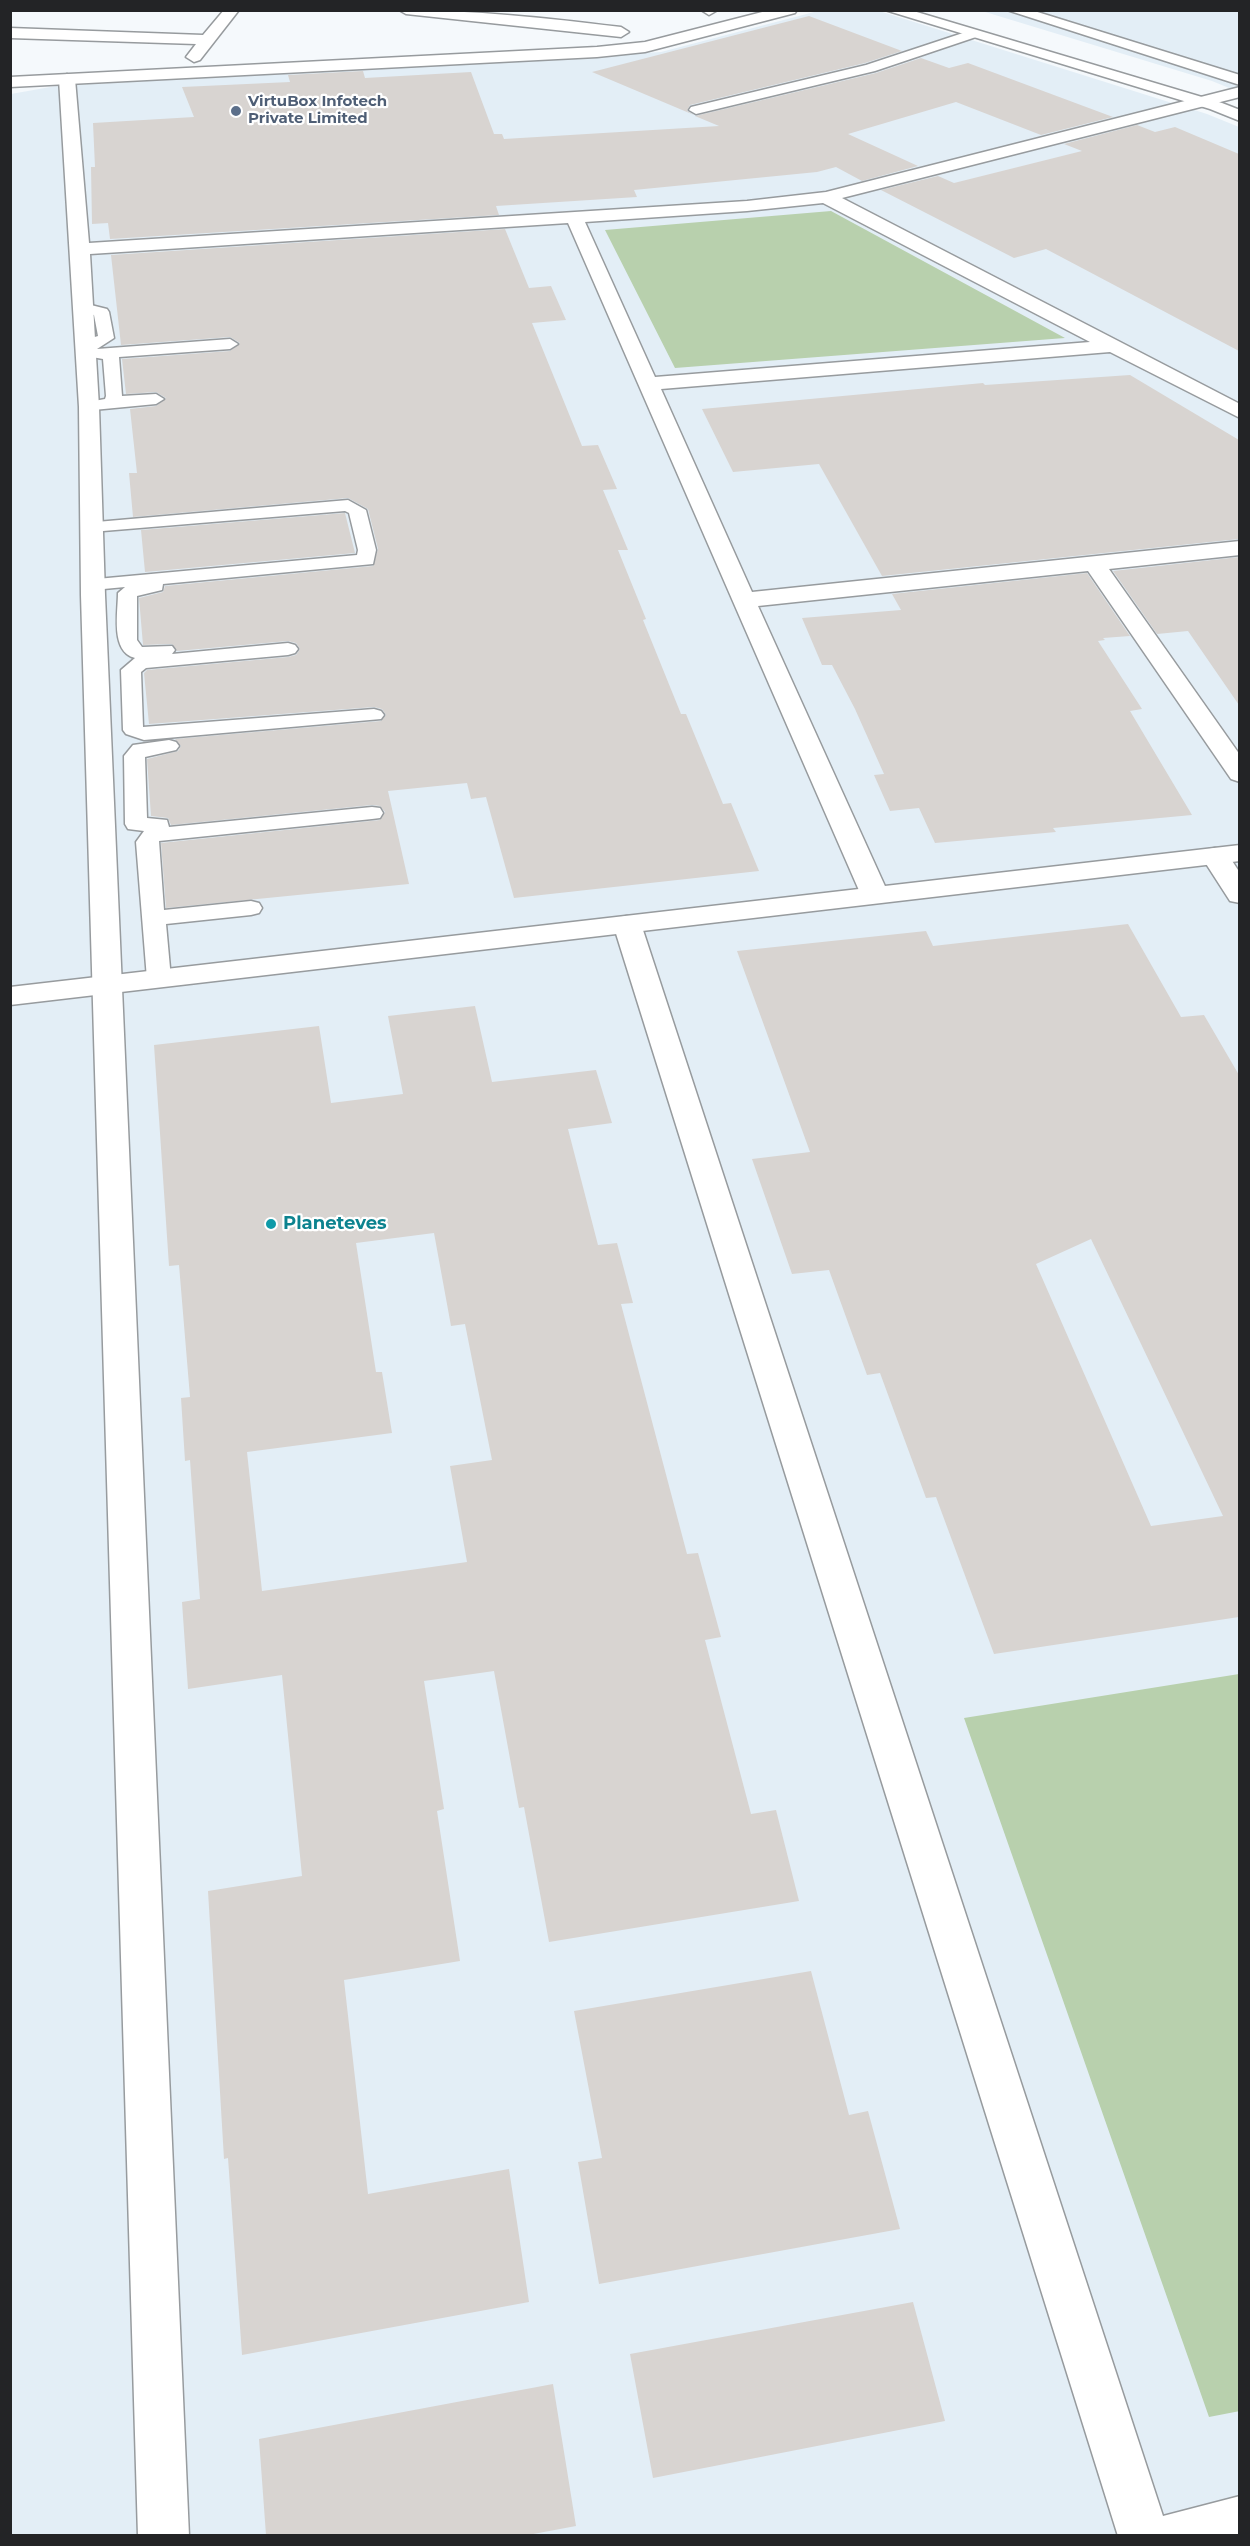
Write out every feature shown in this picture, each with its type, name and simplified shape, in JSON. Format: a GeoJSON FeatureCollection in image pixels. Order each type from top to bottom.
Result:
{"type":"FeatureCollection","features":[{"type":"Feature","properties":{"kind":"street"},"geometry":{"type":"LineString","coordinates":[[193,58],[205,40],[232,10]]}},
{"type":"Feature","properties":{"kind":"street"},"geometry":{"type":"LineString","coordinates":[[406,10],[526,15],[626,31],[536,38]]}},
{"type":"Feature","properties":{"kind":"street"},"geometry":{"type":"LineString","coordinates":[[16,83],[635,48],[790,10]]}},
{"type":"Feature","properties":{"kind":"street"},"geometry":{"type":"LineString","coordinates":[[892,10],[1206,99],[1239,106]]}},
{"type":"Feature","properties":{"kind":"street"},"geometry":{"type":"LineString","coordinates":[[924,10],[1206,99],[1239,116]]}},
{"type":"Feature","properties":{"kind":"street"},"geometry":{"type":"LineString","coordinates":[[1014,10],[1239,80]]}},
{"type":"Feature","properties":{"kind":"street"},"geometry":{"type":"LineString","coordinates":[[689,16],[709,11]]}},
{"type":"Feature","properties":{"kind":"street"},"geometry":{"type":"LineString","coordinates":[[10,33],[205,40]]}},
{"type":"Feature","properties":{"kind":"street"},"geometry":{"type":"LineString","coordinates":[[10,70],[382,47]]}},
{"type":"Feature","properties":{"kind":"street"},"geometry":{"type":"LineString","coordinates":[[67,79],[81,249],[83,308],[100,404],[91,527],[93,590],[106,652],[99,746],[101,827],[164,2535]]}},
{"type":"Feature","properties":{"kind":"street"},"geometry":{"type":"LineString","coordinates":[[81,249],[747,206],[826,197],[1239,92]]}},
{"type":"Feature","properties":{"kind":"street"},"geometry":{"type":"LineString","coordinates":[[826,197],[1239,412]]}},
{"type":"Feature","properties":{"kind":"street"},"geometry":{"type":"LineString","coordinates":[[574,218],[875,896]]}},
{"type":"Feature","properties":{"kind":"street"},"geometry":{"type":"LineString","coordinates":[[648,384],[1112,346]]}},
{"type":"Feature","properties":{"kind":"street"},"geometry":{"type":"LineString","coordinates":[[744,600],[1239,548]]}},
{"type":"Feature","properties":{"kind":"street"},"geometry":{"type":"LineString","coordinates":[[1093,562],[1239,774]]}},
{"type":"Feature","properties":{"kind":"street"},"geometry":{"type":"LineString","coordinates":[[10,996],[1227,855],[1239,895]]}},
{"type":"Feature","properties":{"kind":"street"},"geometry":{"type":"LineString","coordinates":[[627,924],[1144,2535]]}},
{"type":"Feature","properties":{"kind":"street"},"geometry":{"type":"LineString","coordinates":[[1175,2535],[1239,2521]]}},
{"type":"Feature","properties":{"kind":"lane"},"geometry":{"type":"LineString","coordinates":[[696,110],[910,58],[972,34]]}},
{"type":"Feature","properties":{"kind":"lane"},"geometry":{"type":"LineString","coordinates":[[92,351],[230,344]]}},
{"type":"Feature","properties":{"kind":"lane"},"geometry":{"type":"LineString","coordinates":[[100,404],[156,399]]}},
{"type":"Feature","properties":{"kind":"lane"},"geometry":{"type":"LineString","coordinates":[[91,527],[348,505],[357,510],[367,550],[366,560],[93,590]]}},
{"type":"Feature","properties":{"kind":"lane"},"geometry":{"type":"LineString","coordinates":[[93,590],[128,593],[139,587],[306,573]]}},
{"type":"Feature","properties":{"kind":"lane"},"geometry":{"type":"LineString","coordinates":[[106,652],[128,593]]}},
{"type":"Feature","properties":{"kind":"lane"},"geometry":{"type":"LineString","coordinates":[[106,652],[137,653],[189,649]]}},
{"type":"Feature","properties":{"kind":"lane"},"geometry":{"type":"LineString","coordinates":[[131,670],[141,663],[288,649]]}},
{"type":"Feature","properties":{"kind":"lane"},"geometry":{"type":"LineString","coordinates":[[106,652],[131,670]]}},
{"type":"Feature","properties":{"kind":"lane"},"geometry":{"type":"LineString","coordinates":[[131,670],[133,730]]}},
{"type":"Feature","properties":{"kind":"lane"},"geometry":{"type":"LineString","coordinates":[[99,746],[133,730],[144,734],[374,715]]}},
{"type":"Feature","properties":{"kind":"lane"},"geometry":{"type":"LineString","coordinates":[[99,746],[134,756]]}},
{"type":"Feature","properties":{"kind":"lane"},"geometry":{"type":"LineString","coordinates":[[136,824],[134,756],[140,749],[169,746]]}},
{"type":"Feature","properties":{"kind":"lane"},"geometry":{"type":"LineString","coordinates":[[159,979],[147,842],[152,835],[372,813]]}},
{"type":"Feature","properties":{"kind":"lane"},"geometry":{"type":"LineString","coordinates":[[101,827],[159,825]]}},
{"type":"Feature","properties":{"kind":"lane"},"geometry":{"type":"LineString","coordinates":[[153,918],[251,908]]}},
{"type":"Feature","properties":{"kind":"shaded area"},"geometry":{"type":"Polygon","coordinates":[[[876,10],[1207,114],[1239,127],[1239,2535],[11,2536],[11,94],[56,86],[661,52],[818,11],[876,10]]]}},
{"type":"Feature","properties":{"kind":"shaded area"},"geometry":{"type":"Polygon","coordinates":[[[982,11],[1239,11],[1239,92],[1212,81],[982,11]]]}},
{"type":"Feature","properties":{"kind":"green space"},"geometry":{"type":"Polygon","coordinates":[[[831,211],[1065,338],[675,368],[605,230],[831,211]]]}},
{"type":"Feature","properties":{"kind":"green space"},"geometry":{"type":"Polygon","coordinates":[[[1239,1674],[1240,2411],[1209,2417],[964,1718],[1239,1674]]]}},
{"type":"Feature","properties":{"kind":"building"},"geometry":{"type":"Polygon","coordinates":[[[809,16],[902,51],[865,63],[690,105],[687,111],[694,115],[592,72],[809,16]]]}},
{"type":"Feature","properties":{"kind":"building"},"geometry":{"type":"Polygon","coordinates":[[[921,58],[949,68],[968,63],[1113,117],[1041,135],[956,102],[848,134],[918,166],[862,181],[836,167],[817,172],[634,190],[637,197],[496,206],[499,215],[110,239],[108,223],[92,224],[91,167],[95,167],[93,123],[194,117],[182,87],[290,82],[288,75],[363,71],[365,78],[471,72],[494,134],[502,134],[504,139],[719,126],[695,116],[876,73],[921,58]]]}},
{"type":"Feature","properties":{"kind":"building"},"geometry":{"type":"Polygon","coordinates":[[[1137,125],[1155,132],[1175,127],[1239,154],[1239,351],[1046,249],[1014,258],[881,190],[938,176],[954,183],[1082,151],[1064,144],[1137,125]]]}},
{"type":"Feature","properties":{"kind":"building"},"geometry":{"type":"Polygon","coordinates":[[[505,229],[529,288],[551,286],[566,320],[532,323],[582,446],[598,445],[617,489],[603,490],[628,550],[618,550],[646,619],[643,620],[681,714],[686,714],[723,804],[731,803],[759,871],[514,898],[486,797],[471,799],[467,783],[388,791],[409,884],[166,908],[161,843],[380,820],[385,812],[380,806],[372,805],[171,825],[168,818],[151,816],[147,759],[178,751],[181,746],[175,739],[381,721],[386,715],[382,709],[374,707],[149,724],[144,673],[147,670],[288,657],[296,655],[300,649],[296,643],[288,641],[177,651],[172,644],[143,645],[139,598],[163,592],[165,586],[373,566],[378,549],[368,509],[348,498],[133,517],[129,473],[137,473],[130,409],[156,406],[166,398],[156,392],[126,394],[122,359],[230,351],[240,343],[230,337],[121,345],[111,255],[505,229]]]}},
{"type":"Feature","properties":{"kind":"building"},"geometry":{"type":"Polygon","coordinates":[[[1130,375],[1239,440],[1239,539],[882,576],[819,464],[733,472],[702,409],[983,383],[985,385],[1130,375]]]}},
{"type":"Feature","properties":{"kind":"building"},"geometry":{"type":"Polygon","coordinates":[[[345,513],[355,553],[145,572],[141,530],[345,513]]]}},
{"type":"Feature","properties":{"kind":"building"},"geometry":{"type":"Polygon","coordinates":[[[1239,557],[1239,705],[1188,631],[1157,634],[1113,571],[1239,557]]]}},
{"type":"Feature","properties":{"kind":"building"},"geometry":{"type":"Polygon","coordinates":[[[1087,573],[1130,636],[1103,638],[1105,640],[1098,641],[1142,709],[1130,711],[1192,815],[1053,828],[1056,832],[935,843],[919,808],[890,811],[874,775],[884,774],[855,709],[832,665],[822,665],[802,618],[901,610],[892,594],[1087,573]]]}},
{"type":"Feature","properties":{"kind":"building"},"geometry":{"type":"Polygon","coordinates":[[[1128,924],[1181,1017],[1204,1015],[1239,1075],[1239,1617],[994,1654],[936,1497],[926,1498],[880,1373],[867,1375],[829,1270],[792,1274],[752,1159],[810,1152],[737,951],[926,931],[933,946],[1128,924]],[[1091,1239],[1036,1264],[1151,1526],[1223,1516],[1091,1239]]]}},
{"type":"Feature","properties":{"kind":"building"},"geometry":{"type":"Polygon","coordinates":[[[475,1006],[492,1082],[596,1070],[612,1123],[568,1129],[598,1245],[617,1243],[633,1303],[621,1304],[687,1554],[698,1553],[721,1637],[705,1640],[751,1814],[776,1810],[799,1901],[549,1942],[524,1807],[519,1808],[494,1671],[424,1681],[444,1809],[437,1811],[460,1961],[344,1980],[368,2194],[509,2169],[529,2302],[242,2355],[228,2158],[224,2159],[208,1891],[302,1876],[282,1675],[188,1689],[182,1602],[200,1599],[190,1460],[185,1461],[181,1398],[190,1397],[179,1265],[169,1266],[154,1045],[319,1026],[331,1103],[403,1094],[388,1016],[475,1006]],[[434,1233],[356,1243],[376,1372],[382,1372],[392,1433],[247,1452],[262,1591],[467,1562],[450,1466],[492,1460],[465,1324],[451,1326],[434,1233]]]}},
{"type":"Feature","properties":{"kind":"building"},"geometry":{"type":"Polygon","coordinates":[[[811,1971],[849,2115],[868,2111],[900,2229],[599,2284],[578,2162],[602,2158],[574,2011],[811,1971]]]}},
{"type":"Feature","properties":{"kind":"building"},"geometry":{"type":"Polygon","coordinates":[[[913,2302],[945,2421],[653,2478],[630,2354],[913,2302]]]}},
{"type":"Feature","properties":{"kind":"building"},"geometry":{"type":"Polygon","coordinates":[[[553,2384],[576,2526],[528,2535],[266,2535],[259,2439],[553,2384]]]}},
{"type":"Feature","properties":{"kind":"place","name":"VirtuBox Infotech Private Limited"},"geometry":{"type":"Point","coordinates":[236,111]}},
{"type":"Feature","properties":{"kind":"place","name":"Planeteves"},"geometry":{"type":"Point","coordinates":[271,1224]}}]}
